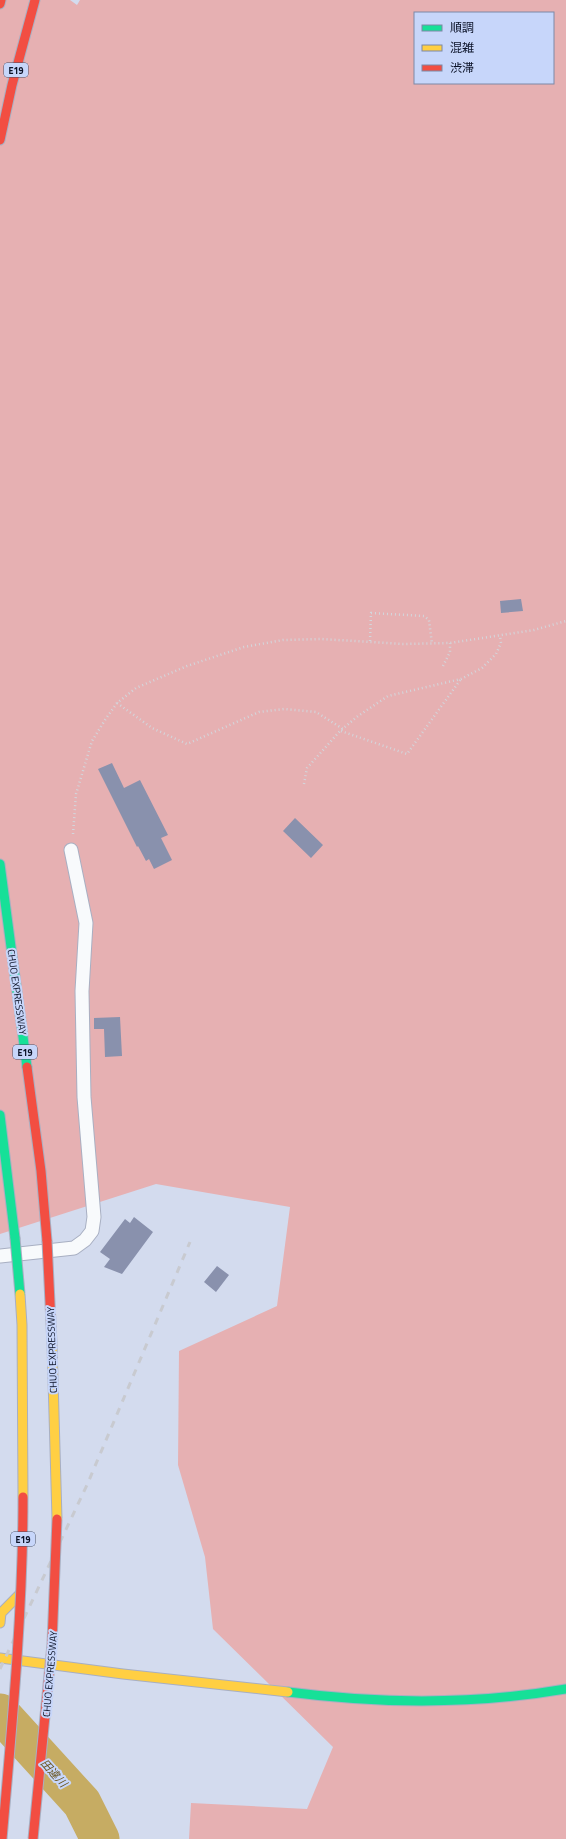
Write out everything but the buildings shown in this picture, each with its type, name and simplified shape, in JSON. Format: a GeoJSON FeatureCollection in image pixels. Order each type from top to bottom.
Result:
{"type":"FeatureCollection","features":[{"type":"Feature","properties":{"kind":"main road"},"geometry":{"type":"LineString","coordinates":[[0,4],[1,0]]}},
{"type":"Feature","properties":{"kind":"main road","name":"E19"},"geometry":{"type":"LineString","coordinates":[[0,140],[12,85],[35,0]]}},
{"type":"Feature","properties":{"kind":"main road","name":"CHUO EXPRESSWAY"},"geometry":{"type":"LineString","coordinates":[[0,864],[40,1163],[47,1241],[53,1368],[57,1494],[54,1607],[48,1706],[34,1839]]}},
{"type":"Feature","properties":{"kind":"main road","name":"E19"},"geometry":{"type":"LineString","coordinates":[[0,1115],[15,1238],[22,1325],[23,1554],[10,1752],[2,1839]]}},
{"type":"Feature","properties":{"kind":"main road"},"geometry":{"type":"LineString","coordinates":[[0,1624],[1,1613],[20,1594]]}},
{"type":"Feature","properties":{"kind":"main road"},"geometry":{"type":"LineString","coordinates":[[0,1658],[92,1671],[369,1700],[424,1702],[471,1700],[509,1697],[566,1689]]}},
{"type":"Feature","properties":{"kind":"lane"},"geometry":{"type":"LineString","coordinates":[[0,1256],[74,1248],[85,1240],[92,1231],[94,1217],[84,1097],[83,1052],[82,991],[86,923],[71,850]]}},
{"type":"Feature","properties":{"kind":"path"},"geometry":{"type":"LineString","coordinates":[[370,641],[370,613],[424,616],[429,620],[432,644]]}},
{"type":"Feature","properties":{"kind":"path"},"geometry":{"type":"LineString","coordinates":[[71,850],[76,794],[92,741],[117,703],[136,688],[212,656],[244,647],[290,640],[321,639],[403,644],[450,643],[534,630],[566,620]]}},
{"type":"Feature","properties":{"kind":"path"},"geometry":{"type":"LineString","coordinates":[[304,784],[307,768],[342,730],[358,716],[388,696],[461,679],[482,668],[496,654],[501,643],[500,636]]}},
{"type":"Feature","properties":{"kind":"path"},"geometry":{"type":"LineString","coordinates":[[443,666],[450,652],[450,643]]}},
{"type":"Feature","properties":{"kind":"path"},"geometry":{"type":"LineString","coordinates":[[117,703],[152,728],[187,744],[259,712],[284,709],[316,712],[342,730],[407,754],[461,679]]}},
{"type":"Feature","properties":{"kind":"shaded area"},"geometry":{"type":"Polygon","coordinates":[[[0,0],[70,0],[77,5],[80,0],[566,0],[566,1839],[189,1839],[191,1803],[307,1809],[333,1747],[213,1629],[205,1557],[178,1465],[179,1351],[277,1306],[290,1207],[156,1184],[0,1234],[0,0]]]}},
{"type":"Feature","properties":{"kind":"waterway","name":"田違川"},"geometry":{"type":"LineString","coordinates":[[0,1713],[82,1803],[100,1839]]}},
{"type":"Feature","properties":{"kind":"railway"},"geometry":{"type":"LineString","coordinates":[[0,1669],[87,1485],[190,1242]]}},
{"type":"Feature","properties":{"kind":"traffic: fast"},"geometry":{"type":"LineString","coordinates":[[0,864],[27,1067]]}},
{"type":"Feature","properties":{"kind":"traffic: fast"},"geometry":{"type":"LineString","coordinates":[[0,1115],[15,1238]]}},
{"type":"Feature","properties":{"kind":"traffic: fast"},"geometry":{"type":"LineString","coordinates":[[15,1238],[20,1294]]}},
{"type":"Feature","properties":{"kind":"traffic: fast"},"geometry":{"type":"LineString","coordinates":[[288,1692],[358,1699],[427,1701],[496,1698],[566,1689]]}},
{"type":"Feature","properties":{"kind":"traffic: slow"},"geometry":{"type":"LineString","coordinates":[[20,1294],[22,1325],[23,1497]]}},
{"type":"Feature","properties":{"kind":"traffic: slow"},"geometry":{"type":"LineString","coordinates":[[52,1344],[57,1519]]}},
{"type":"Feature","properties":{"kind":"traffic: slow"},"geometry":{"type":"LineString","coordinates":[[0,1623],[1,1613],[20,1594]]}},
{"type":"Feature","properties":{"kind":"traffic: slow"},"geometry":{"type":"LineString","coordinates":[[0,1658],[123,1674],[288,1692]]}},
{"type":"Feature","properties":{"kind":"traffic: jam"},"geometry":{"type":"LineString","coordinates":[[0,4],[1,0]]}},
{"type":"Feature","properties":{"kind":"traffic: jam"},"geometry":{"type":"LineString","coordinates":[[0,140],[12,85],[35,0]]}},
{"type":"Feature","properties":{"kind":"traffic: jam"},"geometry":{"type":"LineString","coordinates":[[27,1067],[41,1171],[47,1241]]}},
{"type":"Feature","properties":{"kind":"traffic: jam"},"geometry":{"type":"LineString","coordinates":[[47,1241],[52,1344]]}},
{"type":"Feature","properties":{"kind":"traffic: jam"},"geometry":{"type":"LineString","coordinates":[[2,1839],[19,1626],[23,1540],[23,1497]]}},
{"type":"Feature","properties":{"kind":"traffic: jam"},"geometry":{"type":"LineString","coordinates":[[33,1839],[52,1644],[57,1519]]}}]}
